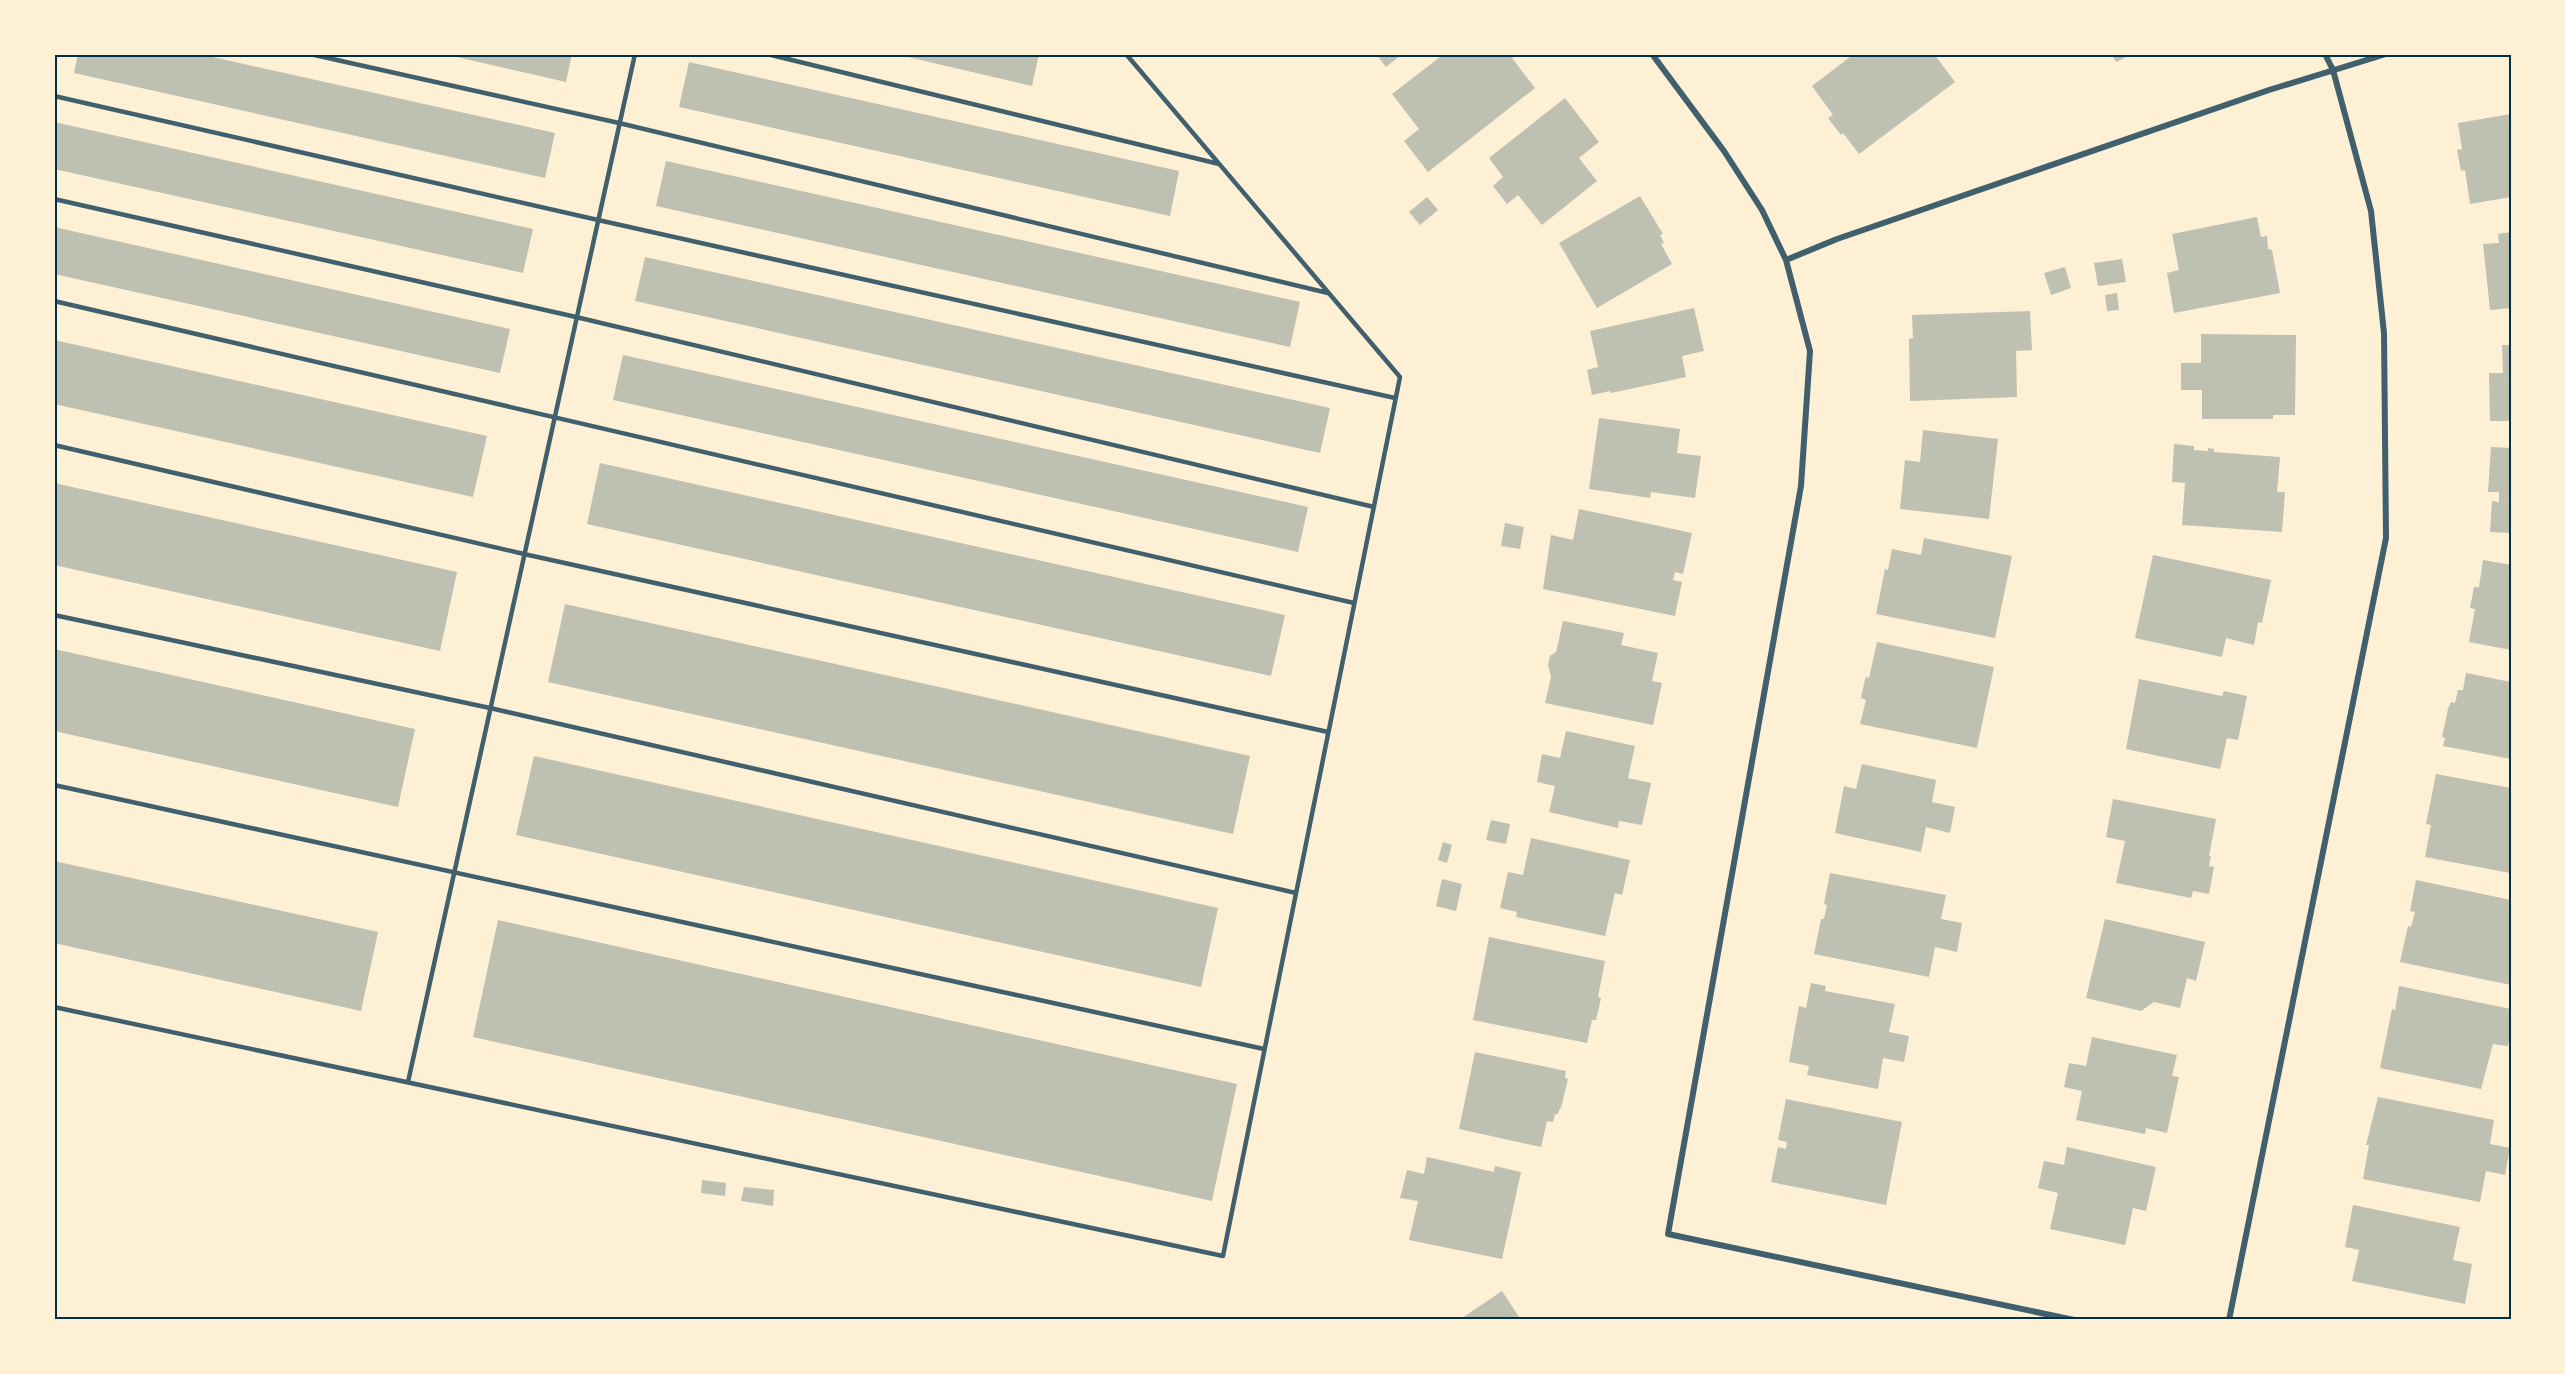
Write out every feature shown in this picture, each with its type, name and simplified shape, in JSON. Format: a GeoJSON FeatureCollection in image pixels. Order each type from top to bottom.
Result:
{"type":"FeatureCollection","features":[{"type":"Feature","properties":{"kind":"street"},"geometry":{"type":"LineString","coordinates":[[1652,54],[1730,161],[1762,210],[1786,260],[1810,351],[1801,486],[1668,1234],[2074,1320]]}},
{"type":"Feature","properties":{"kind":"street"},"geometry":{"type":"LineString","coordinates":[[2229,1320],[2386,538],[2384,333],[2371,211],[2333,70],[2325,54]]}},
{"type":"Feature","properties":{"kind":"street"},"geometry":{"type":"LineString","coordinates":[[1786,260],[1893,220],[2269,90],[2386,54]]}},
{"type":"Feature","properties":{"kind":"lane"},"geometry":{"type":"LineString","coordinates":[[310,54],[619,123],[1328,293]]}},
{"type":"Feature","properties":{"kind":"lane"},"geometry":{"type":"LineString","coordinates":[[408,1082],[635,54]]}},
{"type":"Feature","properties":{"kind":"lane"},"geometry":{"type":"LineString","coordinates":[[767,54],[1219,164]]}},
{"type":"Feature","properties":{"kind":"lane"},"geometry":{"type":"LineString","coordinates":[[54,1007],[1223,1256],[1400,377],[1126,54]]}},
{"type":"Feature","properties":{"kind":"lane"},"geometry":{"type":"LineString","coordinates":[[54,96],[1395,398]]}},
{"type":"Feature","properties":{"kind":"lane"},"geometry":{"type":"LineString","coordinates":[[54,199],[576,317],[1374,507]]}},
{"type":"Feature","properties":{"kind":"lane"},"geometry":{"type":"LineString","coordinates":[[54,301],[1354,603]]}},
{"type":"Feature","properties":{"kind":"lane"},"geometry":{"type":"LineString","coordinates":[[54,445],[524,554],[1328,732]]}},
{"type":"Feature","properties":{"kind":"lane"},"geometry":{"type":"LineString","coordinates":[[54,615],[490,708],[1296,893]]}},
{"type":"Feature","properties":{"kind":"lane"},"geometry":{"type":"LineString","coordinates":[[54,786],[454,871],[1264,1049]]}},
{"type":"Feature","properties":{"kind":"building"},"geometry":{"type":"Polygon","coordinates":[[[78,54],[199,54],[555,133],[545,178],[74,73],[78,54]]]}},
{"type":"Feature","properties":{"kind":"building"},"geometry":{"type":"Polygon","coordinates":[[[444,54],[572,54],[566,82],[444,54]]]}},
{"type":"Feature","properties":{"kind":"building"},"geometry":{"type":"Polygon","coordinates":[[[895,54],[1039,54],[1032,86],[895,54]]]}},
{"type":"Feature","properties":{"kind":"building"},"geometry":{"type":"Polygon","coordinates":[[[1376,54],[1402,54],[1386,67],[1376,54]]]}},
{"type":"Feature","properties":{"kind":"building"},"geometry":{"type":"Polygon","coordinates":[[[1444,54],[1518,54],[1512,58],[1535,88],[1428,172],[1404,141],[1419,129],[1392,94],[1444,54]]]}},
{"type":"Feature","properties":{"kind":"building"},"geometry":{"type":"Polygon","coordinates":[[[1854,54],[1934,54],[1955,82],[1859,154],[1828,118],[1833,115],[1812,86],[1854,54]]]}},
{"type":"Feature","properties":{"kind":"building"},"geometry":{"type":"Polygon","coordinates":[[[2112,54],[2132,54],[2116,62],[2112,54]]]}},
{"type":"Feature","properties":{"kind":"building"},"geometry":{"type":"Polygon","coordinates":[[[689,62],[1179,171],[1170,216],[679,107],[689,62]]]}},
{"type":"Feature","properties":{"kind":"building"},"geometry":{"type":"Polygon","coordinates":[[[1565,98],[1599,142],[1579,158],[1597,181],[1542,225],[1518,195],[1507,204],[1493,186],[1503,177],[1489,158],[1565,98]]]}},
{"type":"Feature","properties":{"kind":"building"},"geometry":{"type":"Polygon","coordinates":[[[2511,114],[2511,197],[2470,204],[2465,170],[2461,171],[2457,150],[2462,149],[2458,123],[2511,114]]]}},
{"type":"Feature","properties":{"kind":"building"},"geometry":{"type":"Polygon","coordinates":[[[54,122],[533,229],[523,273],[54,169],[54,122]]]}},
{"type":"Feature","properties":{"kind":"building"},"geometry":{"type":"Polygon","coordinates":[[[666,161],[1300,302],[1290,347],[656,206],[666,161]]]}},
{"type":"Feature","properties":{"kind":"building"},"geometry":{"type":"Polygon","coordinates":[[[1640,196],[1663,234],[1660,235],[1664,243],[1661,244],[1672,264],[1597,308],[1559,243],[1640,196]]]}},
{"type":"Feature","properties":{"kind":"building"},"geometry":{"type":"Polygon","coordinates":[[[1427,197],[1438,210],[1420,225],[1409,212],[1427,197]]]}},
{"type":"Feature","properties":{"kind":"building"},"geometry":{"type":"Polygon","coordinates":[[[2257,217],[2261,237],[2267,236],[2268,249],[2272,250],[2280,293],[2174,313],[2167,273],[2179,270],[2172,234],[2257,217]]]}},
{"type":"Feature","properties":{"kind":"building"},"geometry":{"type":"Polygon","coordinates":[[[54,227],[510,329],[500,373],[54,274],[54,227]]]}},
{"type":"Feature","properties":{"kind":"building"},"geometry":{"type":"Polygon","coordinates":[[[2511,232],[2511,308],[2490,310],[2483,244],[2499,243],[2498,234],[2511,232]]]}},
{"type":"Feature","properties":{"kind":"building"},"geometry":{"type":"Polygon","coordinates":[[[645,257],[1330,408],[1320,453],[635,301],[645,257]]]}},
{"type":"Feature","properties":{"kind":"building"},"geometry":{"type":"Polygon","coordinates":[[[2122,259],[2126,282],[2098,286],[2094,263],[2122,259]]]}},
{"type":"Feature","properties":{"kind":"building"},"geometry":{"type":"Polygon","coordinates":[[[2065,267],[2071,288],[2051,295],[2044,273],[2065,267]]]}},
{"type":"Feature","properties":{"kind":"building"},"geometry":{"type":"Polygon","coordinates":[[[2117,293],[2119,310],[2107,311],[2105,295],[2117,293]]]}},
{"type":"Feature","properties":{"kind":"building"},"geometry":{"type":"Polygon","coordinates":[[[1694,308],[1704,351],[1682,356],[1686,377],[1592,395],[1587,370],[1598,367],[1590,331],[1694,308]]]}},
{"type":"Feature","properties":{"kind":"building"},"geometry":{"type":"Polygon","coordinates":[[[2030,311],[2032,350],[2016,351],[2017,397],[1910,401],[1909,339],[1913,338],[1912,315],[2030,311]]]}},
{"type":"Feature","properties":{"kind":"building"},"geometry":{"type":"Polygon","coordinates":[[[2201,334],[2296,335],[2295,415],[2273,415],[2273,419],[2202,419],[2202,390],[2181,390],[2181,363],[2201,363],[2201,334]]]}},
{"type":"Feature","properties":{"kind":"building"},"geometry":{"type":"Polygon","coordinates":[[[54,340],[487,436],[473,497],[54,404],[54,340]]]}},
{"type":"Feature","properties":{"kind":"building"},"geometry":{"type":"Polygon","coordinates":[[[2502,345],[2511,345],[2511,421],[2490,421],[2489,373],[2503,373],[2502,345]]]}},
{"type":"Feature","properties":{"kind":"building"},"geometry":{"type":"Polygon","coordinates":[[[623,355],[1308,507],[1298,552],[613,400],[623,355]]]}},
{"type":"Feature","properties":{"kind":"building"},"geometry":{"type":"Polygon","coordinates":[[[1599,418],[1680,429],[1677,453],[1701,456],[1695,498],[1651,492],[1650,498],[1589,489],[1599,418]]]}},
{"type":"Feature","properties":{"kind":"building"},"geometry":{"type":"Polygon","coordinates":[[[1923,430],[1998,439],[1989,519],[1900,509],[1905,460],[1920,462],[1923,430]]]}},
{"type":"Feature","properties":{"kind":"building"},"geometry":{"type":"Polygon","coordinates":[[[2174,444],[2194,446],[2194,450],[2208,451],[2208,448],[2214,449],[2214,452],[2280,457],[2277,492],[2285,492],[2282,532],[2182,525],[2185,483],[2172,482],[2174,444]]]}},
{"type":"Feature","properties":{"kind":"building"},"geometry":{"type":"Polygon","coordinates":[[[2491,447],[2511,448],[2511,533],[2490,532],[2492,501],[2499,502],[2499,492],[2488,492],[2491,447]]]}},
{"type":"Feature","properties":{"kind":"building"},"geometry":{"type":"Polygon","coordinates":[[[600,463],[1285,615],[1271,676],[587,524],[600,463]]]}},
{"type":"Feature","properties":{"kind":"building"},"geometry":{"type":"Polygon","coordinates":[[[54,483],[457,572],[440,651],[54,565],[54,483]]]}},
{"type":"Feature","properties":{"kind":"building"},"geometry":{"type":"Polygon","coordinates":[[[1579,509],[1692,533],[1683,574],[1675,572],[1673,580],[1682,582],[1675,616],[1543,589],[1551,535],[1573,540],[1579,509]]]}},
{"type":"Feature","properties":{"kind":"building"},"geometry":{"type":"Polygon","coordinates":[[[1505,523],[1524,527],[1520,549],[1501,546],[1505,523]]]}},
{"type":"Feature","properties":{"kind":"building"},"geometry":{"type":"Polygon","coordinates":[[[1924,538],[2012,556],[1995,638],[1876,614],[1885,569],[1888,570],[1892,549],[1921,555],[1924,538]]]}},
{"type":"Feature","properties":{"kind":"building"},"geometry":{"type":"Polygon","coordinates":[[[2153,555],[2271,580],[2262,623],[2258,622],[2254,645],[2226,638],[2222,657],[2135,638],[2153,555]]]}},
{"type":"Feature","properties":{"kind":"building"},"geometry":{"type":"Polygon","coordinates":[[[2483,560],[2511,565],[2511,650],[2469,642],[2475,609],[2470,608],[2474,587],[2479,587],[2483,560]]]}},
{"type":"Feature","properties":{"kind":"building"},"geometry":{"type":"Polygon","coordinates":[[[565,604],[1250,756],[1233,834],[548,682],[565,604]]]}},
{"type":"Feature","properties":{"kind":"building"},"geometry":{"type":"Polygon","coordinates":[[[1563,621],[1624,633],[1621,645],[1658,653],[1652,681],[1662,683],[1653,725],[1545,703],[1551,677],[1548,665],[1550,656],[1556,652],[1563,621]]]}},
{"type":"Feature","properties":{"kind":"building"},"geometry":{"type":"Polygon","coordinates":[[[1877,642],[1994,667],[1977,748],[1860,724],[1866,700],[1861,698],[1865,679],[1869,678],[1877,642]]]}},
{"type":"Feature","properties":{"kind":"building"},"geometry":{"type":"Polygon","coordinates":[[[54,649],[415,729],[398,807],[54,731],[54,649]]]}},
{"type":"Feature","properties":{"kind":"building"},"geometry":{"type":"Polygon","coordinates":[[[2466,673],[2511,682],[2511,759],[2443,746],[2445,738],[2442,737],[2448,709],[2451,702],[2455,703],[2458,690],[2463,690],[2466,673]]]}},
{"type":"Feature","properties":{"kind":"building"},"geometry":{"type":"Polygon","coordinates":[[[2139,679],[2222,696],[2224,691],[2247,696],[2238,740],[2227,738],[2220,769],[2126,749],[2139,679]]]}},
{"type":"Feature","properties":{"kind":"building"},"geometry":{"type":"Polygon","coordinates":[[[1566,731],[1635,746],[1628,778],[1651,783],[1642,825],[1619,821],[1618,828],[1549,812],[1555,786],[1537,782],[1542,754],[1560,758],[1566,731]]]}},
{"type":"Feature","properties":{"kind":"building"},"geometry":{"type":"Polygon","coordinates":[[[534,756],[1218,908],[1201,987],[516,835],[534,756]]]}},
{"type":"Feature","properties":{"kind":"building"},"geometry":{"type":"Polygon","coordinates":[[[1862,764],[1936,780],[1932,802],[1955,807],[1950,833],[1926,827],[1921,852],[1835,833],[1844,786],[1856,789],[1862,764]]]}},
{"type":"Feature","properties":{"kind":"building"},"geometry":{"type":"Polygon","coordinates":[[[2436,774],[2511,788],[2510,873],[2425,857],[2431,825],[2426,824],[2436,774]]]}},
{"type":"Feature","properties":{"kind":"building"},"geometry":{"type":"Polygon","coordinates":[[[2113,799],[2216,819],[2209,856],[2211,856],[2209,866],[2214,867],[2209,894],[2193,891],[2191,898],[2116,883],[2125,841],[2106,837],[2113,799]]]}},
{"type":"Feature","properties":{"kind":"building"},"geometry":{"type":"Polygon","coordinates":[[[1491,820],[1510,824],[1506,844],[1486,840],[1491,820]]]}},
{"type":"Feature","properties":{"kind":"building"},"geometry":{"type":"Polygon","coordinates":[[[1531,838],[1630,860],[1622,895],[1615,893],[1605,936],[1516,917],[1517,912],[1500,908],[1508,872],[1523,875],[1531,838]]]}},
{"type":"Feature","properties":{"kind":"building"},"geometry":{"type":"Polygon","coordinates":[[[1443,842],[1452,845],[1447,863],[1438,860],[1443,842]]]}},
{"type":"Feature","properties":{"kind":"building"},"geometry":{"type":"Polygon","coordinates":[[[54,861],[378,932],[361,1011],[54,943],[54,861]]]}},
{"type":"Feature","properties":{"kind":"building"},"geometry":{"type":"Polygon","coordinates":[[[1830,873],[1946,895],[1941,919],[1962,923],[1957,952],[1935,947],[1929,977],[1814,954],[1821,919],[1824,919],[1827,905],[1824,904],[1830,873]]]}},
{"type":"Feature","properties":{"kind":"building"},"geometry":{"type":"Polygon","coordinates":[[[1442,879],[1462,884],[1456,911],[1436,906],[1442,879]]]}},
{"type":"Feature","properties":{"kind":"building"},"geometry":{"type":"Polygon","coordinates":[[[2416,880],[2511,900],[2511,985],[2400,962],[2408,926],[2411,927],[2415,912],[2410,911],[2416,880]]]}},
{"type":"Feature","properties":{"kind":"building"},"geometry":{"type":"Polygon","coordinates":[[[2105,919],[2205,942],[2196,981],[2187,978],[2180,1008],[2154,1002],[2141,1011],[2086,998],[2105,919]]]}},
{"type":"Feature","properties":{"kind":"building"},"geometry":{"type":"Polygon","coordinates":[[[498,920],[1237,1084],[1212,1201],[473,1037],[498,920]]]}},
{"type":"Feature","properties":{"kind":"building"},"geometry":{"type":"Polygon","coordinates":[[[1489,937],[1605,961],[1598,997],[1601,998],[1596,1020],[1592,1020],[1587,1043],[1473,1020],[1489,937]]]}},
{"type":"Feature","properties":{"kind":"building"},"geometry":{"type":"Polygon","coordinates":[[[1811,983],[1826,986],[1825,991],[1895,1004],[1889,1032],[1909,1036],[1904,1062],[1883,1058],[1878,1089],[1807,1075],[1809,1066],[1789,1062],[1799,1006],[1806,1008],[1811,983]]]}},
{"type":"Feature","properties":{"kind":"building"},"geometry":{"type":"Polygon","coordinates":[[[2399,986],[2511,1009],[2508,1046],[2493,1044],[2481,1089],[2380,1068],[2399,986]]]}},
{"type":"Feature","properties":{"kind":"building"},"geometry":{"type":"Polygon","coordinates":[[[2092,1037],[2177,1055],[2172,1076],[2179,1077],[2167,1133],[2146,1128],[2145,1134],[2076,1120],[2082,1091],[2064,1087],[2069,1063],[2086,1066],[2092,1037]]]}},
{"type":"Feature","properties":{"kind":"building"},"geometry":{"type":"Polygon","coordinates":[[[1475,1052],[1566,1071],[1565,1078],[1568,1079],[1561,1108],[1558,1114],[1555,1114],[1553,1122],[1547,1121],[1541,1147],[1459,1129],[1475,1052]]]}},
{"type":"Feature","properties":{"kind":"building"},"geometry":{"type":"Polygon","coordinates":[[[2378,1097],[2494,1120],[2490,1144],[2510,1148],[2505,1175],[2486,1171],[2480,1202],[2363,1179],[2369,1145],[2366,1145],[2378,1097]]]}},
{"type":"Feature","properties":{"kind":"building"},"geometry":{"type":"Polygon","coordinates":[[[1786,1099],[1902,1122],[1886,1205],[1771,1182],[1778,1147],[1786,1149],[1787,1142],[1778,1140],[1786,1099]]]}},
{"type":"Feature","properties":{"kind":"building"},"geometry":{"type":"Polygon","coordinates":[[[2067,1147],[2156,1167],[2146,1211],[2133,1208],[2125,1245],[2050,1229],[2058,1193],[2038,1188],[2044,1161],[2064,1165],[2067,1147]]]}},
{"type":"Feature","properties":{"kind":"building"},"geometry":{"type":"Polygon","coordinates":[[[1427,1157],[1494,1172],[1495,1166],[1521,1172],[1502,1259],[1409,1240],[1418,1201],[1400,1198],[1407,1170],[1424,1174],[1427,1157]]]}},
{"type":"Feature","properties":{"kind":"building"},"geometry":{"type":"Polygon","coordinates":[[[702,1180],[726,1183],[725,1196],[701,1193],[702,1180]]]}},
{"type":"Feature","properties":{"kind":"building"},"geometry":{"type":"Polygon","coordinates":[[[744,1187],[774,1190],[773,1206],[741,1201],[744,1187]]]}},
{"type":"Feature","properties":{"kind":"building"},"geometry":{"type":"Polygon","coordinates":[[[2353,1205],[2460,1227],[2453,1260],[2472,1264],[2465,1304],[2352,1281],[2359,1250],[2345,1247],[2353,1205]]]}},
{"type":"Feature","properties":{"kind":"building"},"geometry":{"type":"Polygon","coordinates":[[[1502,1291],[1521,1320],[1459,1320],[1502,1291]]]}}]}
